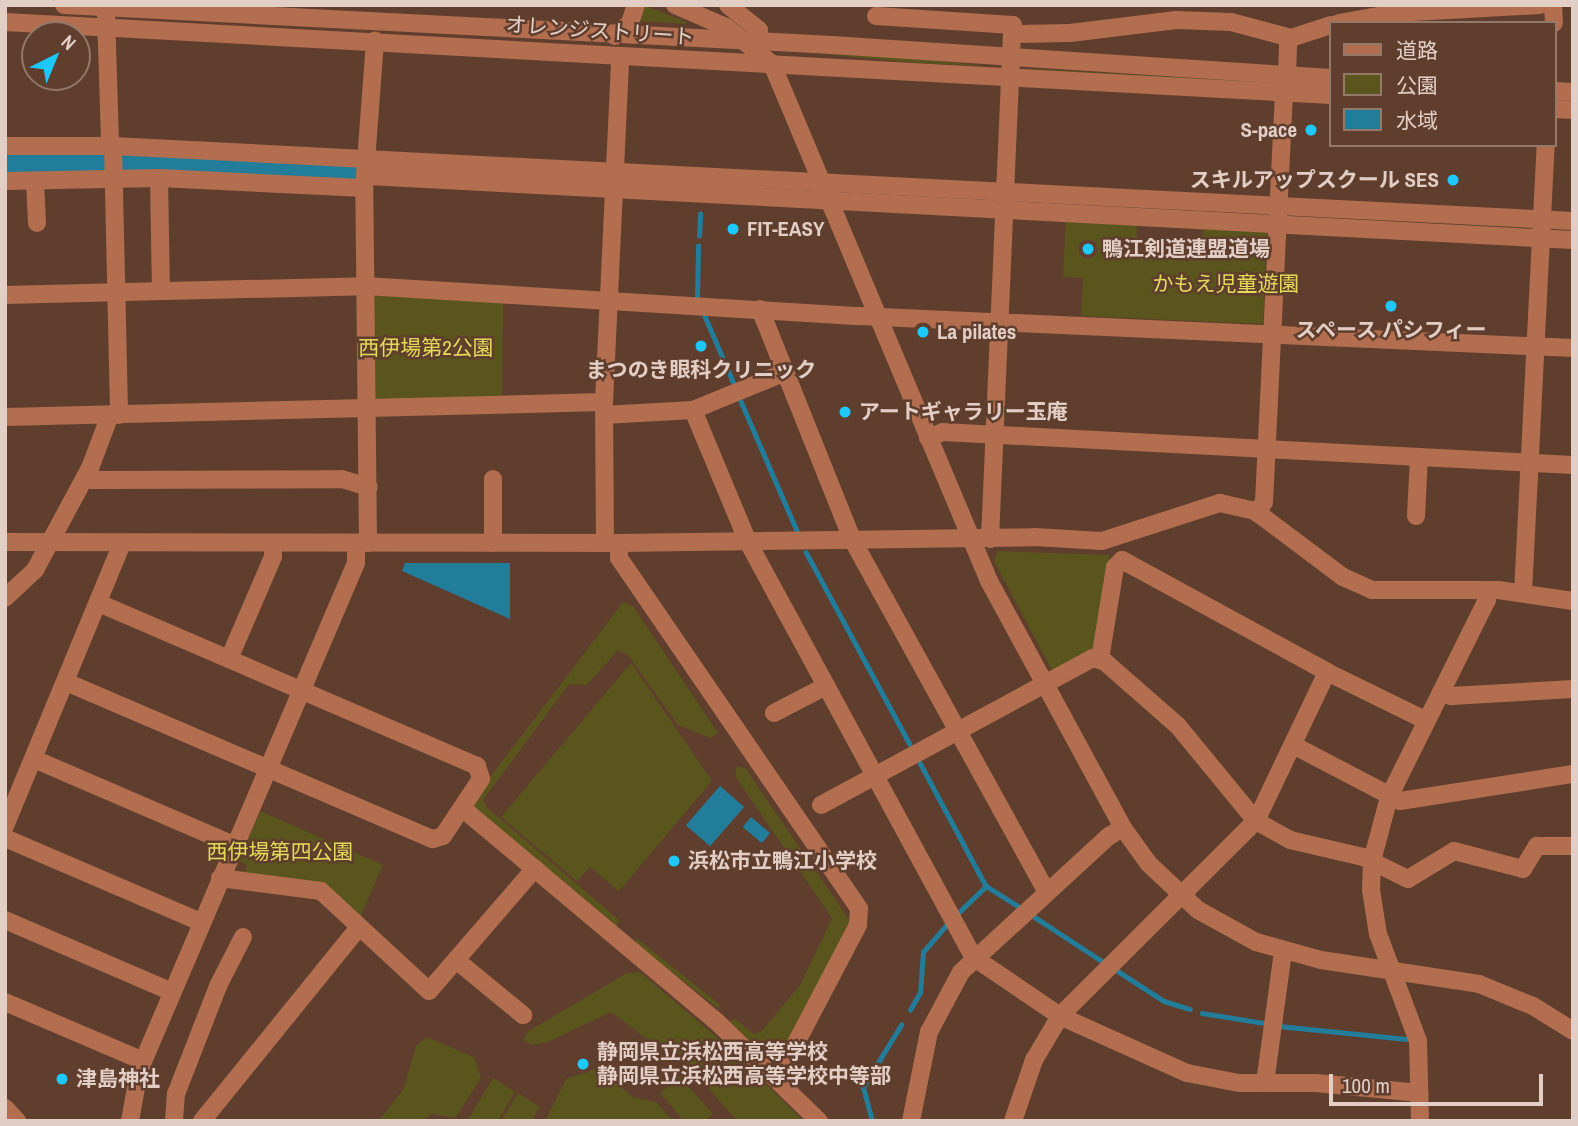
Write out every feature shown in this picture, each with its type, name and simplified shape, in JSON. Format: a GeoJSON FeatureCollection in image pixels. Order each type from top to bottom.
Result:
{"type":"FeatureCollection","features":[{"type":"Feature","properties":{"kind":"street","name":"オレンジストリート"},"geometry":{"type":"LineString","coordinates":[[64,5],[106,12],[753,43],[1011,67]]}},
{"type":"Feature","properties":{"kind":"street"},"geometry":{"type":"LineString","coordinates":[[615,36],[630,23],[636,5]]}},
{"type":"Feature","properties":{"kind":"street"},"geometry":{"type":"LineString","coordinates":[[675,5],[715,20],[753,43],[772,64],[971,539],[1123,828],[1149,864],[1182,898],[1236,933],[1283,952],[1498,990],[1573,1031]]}},
{"type":"Feature","properties":{"kind":"street"},"geometry":{"type":"LineString","coordinates":[[728,5],[759,30],[753,43]]}},
{"type":"Feature","properties":{"kind":"street"},"geometry":{"type":"LineString","coordinates":[[1347,21],[1376,14],[1540,5]]}},
{"type":"Feature","properties":{"kind":"street","name":"オレンジストリート"},"geometry":{"type":"LineString","coordinates":[[5,22],[106,12]]}},
{"type":"Feature","properties":{"kind":"street"},"geometry":{"type":"LineString","coordinates":[[5,598],[27,582],[86,476],[115,415],[116,292],[106,12]]}},
{"type":"Feature","properties":{"kind":"street"},"geometry":{"type":"LineString","coordinates":[[876,16],[1013,25],[990,539]]}},
{"type":"Feature","properties":{"kind":"street"},"geometry":{"type":"LineString","coordinates":[[1012,34],[1070,33],[1188,20],[1231,22],[1288,38],[1330,25]]}},
{"type":"Feature","properties":{"kind":"street","name":"オレンジストリート"},"geometry":{"type":"LineString","coordinates":[[375,23],[620,57],[772,64],[1011,67]]}},
{"type":"Feature","properties":{"kind":"street"},"geometry":{"type":"LineString","coordinates":[[130,1121],[144,1061],[356,563],[362,543],[369,487],[365,286],[367,174],[375,23]]}},
{"type":"Feature","properties":{"kind":"street"},"geometry":{"type":"LineString","coordinates":[[1257,513],[1264,502],[1288,38]]}},
{"type":"Feature","properties":{"kind":"street"},"geometry":{"type":"LineString","coordinates":[[620,57],[604,408],[612,543],[619,558],[859,909],[858,925],[777,1079]]}},
{"type":"Feature","properties":{"kind":"street"},"geometry":{"type":"LineString","coordinates":[[1011,67],[1285,84],[1330,95]]}},
{"type":"Feature","properties":{"kind":"street"},"geometry":{"type":"LineString","coordinates":[[1285,84],[1330,78]]}},
{"type":"Feature","properties":{"kind":"street"},"geometry":{"type":"LineString","coordinates":[[5,146],[112,146],[367,174],[614,190],[829,201],[1004,201],[1542,229],[1573,240]]}},
{"type":"Feature","properties":{"kind":"street"},"geometry":{"type":"LineString","coordinates":[[1523,593],[1546,147]]}},
{"type":"Feature","properties":{"kind":"street"},"geometry":{"type":"LineString","coordinates":[[5,181],[112,177],[615,171],[821,182],[1004,201]]}},
{"type":"Feature","properties":{"kind":"street"},"geometry":{"type":"LineString","coordinates":[[159,178],[161,291]]}},
{"type":"Feature","properties":{"kind":"street"},"geometry":{"type":"LineString","coordinates":[[35,181],[37,223]]}},
{"type":"Feature","properties":{"kind":"street"},"geometry":{"type":"LineString","coordinates":[[1542,229],[1573,221]]}},
{"type":"Feature","properties":{"kind":"street"},"geometry":{"type":"LineString","coordinates":[[5,295],[365,286],[1537,350],[1573,348]]}},
{"type":"Feature","properties":{"kind":"street"},"geometry":{"type":"LineString","coordinates":[[760,309],[783,373],[853,541],[1046,891]]}},
{"type":"Feature","properties":{"kind":"street"},"geometry":{"type":"LineString","coordinates":[[5,417],[369,408],[693,410],[783,373]]}},
{"type":"Feature","properties":{"kind":"street"},"geometry":{"type":"LineString","coordinates":[[693,410],[748,542],[973,957],[1060,1016],[1187,1073],[1222,1082],[1332,1083],[1420,1093]]}},
{"type":"Feature","properties":{"kind":"street"},"geometry":{"type":"LineString","coordinates":[[928,438],[943,432],[993,434],[1573,465]]}},
{"type":"Feature","properties":{"kind":"street"},"geometry":{"type":"LineString","coordinates":[[1416,516],[1419,457]]}},
{"type":"Feature","properties":{"kind":"street"},"geometry":{"type":"LineString","coordinates":[[86,476],[342,478],[369,487]]}},
{"type":"Feature","properties":{"kind":"street"},"geometry":{"type":"LineString","coordinates":[[493,479],[493,543]]}},
{"type":"Feature","properties":{"kind":"street"},"geometry":{"type":"LineString","coordinates":[[5,542],[612,543],[971,539],[1102,541],[1208,504],[1232,504],[1257,513],[1362,587],[1394,593],[1486,590],[1573,601]]}},
{"type":"Feature","properties":{"kind":"street"},"geometry":{"type":"LineString","coordinates":[[5,826],[100,604],[122,543]]}},
{"type":"Feature","properties":{"kind":"street"},"geometry":{"type":"LineString","coordinates":[[229,659],[273,557],[273,543]]}},
{"type":"Feature","properties":{"kind":"street"},"geometry":{"type":"LineString","coordinates":[[1100,659],[1115,567],[1122,560],[1327,672],[1427,721]]}},
{"type":"Feature","properties":{"kind":"street"},"geometry":{"type":"LineString","coordinates":[[1420,1121],[1416,1033],[1375,920],[1371,862],[1389,797],[1487,600],[1486,590]]}},
{"type":"Feature","properties":{"kind":"street"},"geometry":{"type":"LineString","coordinates":[[66,682],[433,839],[443,836],[481,779],[477,766],[100,604]]}},
{"type":"Feature","properties":{"kind":"street"},"geometry":{"type":"LineString","coordinates":[[821,805],[1087,660],[1100,659],[1178,726],[1256,821],[1298,844],[1371,862],[1408,879],[1454,851],[1523,870],[1537,846],[1573,846]]}},
{"type":"Feature","properties":{"kind":"street"},"geometry":{"type":"LineString","coordinates":[[1013,1121],[1034,1060],[1060,1016],[1182,898],[1256,821],[1327,672]]}},
{"type":"Feature","properties":{"kind":"street"},"geometry":{"type":"LineString","coordinates":[[774,713],[826,686]]}},
{"type":"Feature","properties":{"kind":"street"},"geometry":{"type":"LineString","coordinates":[[1441,692],[1451,696],[1573,689]]}},
{"type":"Feature","properties":{"kind":"street"},"geometry":{"type":"LineString","coordinates":[[1293,745],[1400,801],[1573,774]]}},
{"type":"Feature","properties":{"kind":"street"},"geometry":{"type":"LineString","coordinates":[[34,759],[234,845]]}},
{"type":"Feature","properties":{"kind":"street"},"geometry":{"type":"LineString","coordinates":[[462,808],[535,868],[777,1079],[819,1121]]}},
{"type":"Feature","properties":{"kind":"street"},"geometry":{"type":"LineString","coordinates":[[911,1121],[929,1032],[946,995],[973,957],[1046,891],[1123,828]]}},
{"type":"Feature","properties":{"kind":"street"},"geometry":{"type":"LineString","coordinates":[[5,838],[201,922]]}},
{"type":"Feature","properties":{"kind":"street"},"geometry":{"type":"LineString","coordinates":[[220,878],[321,891],[429,991],[535,868]]}},
{"type":"Feature","properties":{"kind":"street"},"geometry":{"type":"LineString","coordinates":[[5,920],[172,992]]}},
{"type":"Feature","properties":{"kind":"street"},"geometry":{"type":"LineString","coordinates":[[202,1121],[356,931]]}},
{"type":"Feature","properties":{"kind":"street"},"geometry":{"type":"LineString","coordinates":[[174,1121],[176,1094],[218,986],[243,937]]}},
{"type":"Feature","properties":{"kind":"street"},"geometry":{"type":"LineString","coordinates":[[1265,1083],[1283,952]]}},
{"type":"Feature","properties":{"kind":"street"},"geometry":{"type":"LineString","coordinates":[[456,960],[523,1015]]}},
{"type":"Feature","properties":{"kind":"street"},"geometry":{"type":"LineString","coordinates":[[5,1002],[144,1061]]}},
{"type":"Feature","properties":{"kind":"street"},"geometry":{"type":"LineString","coordinates":[[5,1108],[17,1121]]}},
{"type":"Feature","properties":{"kind":"green space"},"geometry":{"type":"Polygon","coordinates":[[[643,5],[687,22],[687,24],[637,21],[643,5]]]}},
{"type":"Feature","properties":{"kind":"green space"},"geometry":{"type":"Polygon","coordinates":[[[814,53],[885,56],[988,66],[917,63],[814,53]]]}},
{"type":"Feature","properties":{"kind":"green space"},"geometry":{"type":"Polygon","coordinates":[[[1038,70],[1330,86],[1330,88],[1038,70]]]}},
{"type":"Feature","properties":{"kind":"green space","name":"かもえ児童遊園"},"geometry":{"type":"Polygon","coordinates":[[[1066,219],[1137,223],[1137,252],[1201,255],[1203,226],[1267,231],[1263,324],[1081,316],[1083,278],[1063,277],[1066,219]]]}},
{"type":"Feature","properties":{"kind":"green space","name":"西伊場第2公園"},"geometry":{"type":"Polygon","coordinates":[[[376,293],[503,300],[502,398],[379,401],[375,397],[372,297],[376,293]]]}},
{"type":"Feature","properties":{"kind":"green space"},"geometry":{"type":"Polygon","coordinates":[[[998,551],[1110,555],[1092,655],[1053,672],[994,561],[998,551]]]}},
{"type":"Feature","properties":{"kind":"green space"},"geometry":{"type":"Polygon","coordinates":[[[623,602],[633,606],[718,733],[711,738],[678,725],[628,655],[618,650],[587,685],[569,684],[483,800],[487,808],[619,920],[617,926],[473,806],[473,800],[623,602]]]}},
{"type":"Feature","properties":{"kind":"green space"},"geometry":{"type":"Polygon","coordinates":[[[631,663],[712,781],[619,891],[590,867],[577,881],[501,817],[631,663]]]}},
{"type":"Feature","properties":{"kind":"green space"},"geometry":{"type":"Polygon","coordinates":[[[737,766],[745,768],[850,921],[777,1067],[729,1021],[735,1019],[754,1034],[762,1031],[801,984],[832,918],[735,776],[737,766]]]}},
{"type":"Feature","properties":{"kind":"green space","name":"西伊場第四公園"},"geometry":{"type":"Polygon","coordinates":[[[260,811],[383,865],[360,918],[324,885],[242,878],[247,865],[239,861],[260,811]]]}},
{"type":"Feature","properties":{"kind":"green space"},"geometry":{"type":"Polygon","coordinates":[[[636,938],[719,1004],[719,1009],[636,944],[636,938]]]}},
{"type":"Feature","properties":{"kind":"green space"},"geometry":{"type":"Polygon","coordinates":[[[640,972],[727,1046],[804,1121],[737,1121],[678,1053],[668,1055],[611,1012],[548,1042],[532,1045],[524,1040],[527,1032],[627,973],[640,972]]]}},
{"type":"Feature","properties":{"kind":"green space"},"geometry":{"type":"Polygon","coordinates":[[[426,1037],[474,1057],[481,1078],[455,1118],[432,1114],[422,1121],[379,1121],[404,1088],[416,1046],[426,1037]]]}},
{"type":"Feature","properties":{"kind":"green space"},"geometry":{"type":"Polygon","coordinates":[[[600,1067],[632,1097],[656,1102],[673,1121],[545,1121],[566,1079],[600,1067]]]}},
{"type":"Feature","properties":{"kind":"green space"},"geometry":{"type":"Polygon","coordinates":[[[679,1076],[713,1114],[705,1121],[684,1121],[660,1093],[679,1076]]]}},
{"type":"Feature","properties":{"kind":"green space"},"geometry":{"type":"Polygon","coordinates":[[[493,1078],[515,1092],[498,1121],[467,1121],[493,1078]]]}},
{"type":"Feature","properties":{"kind":"green space"},"geometry":{"type":"Polygon","coordinates":[[[518,1093],[540,1107],[532,1121],[501,1121],[518,1093]]]}},
{"type":"Feature","properties":{"kind":"water"},"geometry":{"type":"Polygon","coordinates":[[[104,150],[360,162],[359,177],[355,181],[5,175],[5,153],[104,150]]]}},
{"type":"Feature","properties":{"kind":"water"},"geometry":{"type":"Polygon","coordinates":[[[405,563],[510,563],[510,619],[402,571],[405,563]]]}},
{"type":"Feature","properties":{"kind":"water"},"geometry":{"type":"Polygon","coordinates":[[[720,786],[744,807],[710,846],[686,825],[720,786]]]}},
{"type":"Feature","properties":{"kind":"water"},"geometry":{"type":"Polygon","coordinates":[[[751,817],[770,833],[762,843],[743,827],[751,817]]]}},
{"type":"Feature","properties":{"kind":"waterway"},"geometry":{"type":"LineString","coordinates":[[699,236],[700,214]]}},
{"type":"Feature","properties":{"kind":"waterway"},"geometry":{"type":"LineString","coordinates":[[697,299],[698,246]]}},
{"type":"Feature","properties":{"kind":"waterway"},"geometry":{"type":"LineString","coordinates":[[704,314],[735,386]]}},
{"type":"Feature","properties":{"kind":"waterway"},"geometry":{"type":"LineString","coordinates":[[740,399],[797,531]]}},
{"type":"Feature","properties":{"kind":"waterway"},"geometry":{"type":"LineString","coordinates":[[806,552],[910,744]]}},
{"type":"Feature","properties":{"kind":"waterway"},"geometry":{"type":"LineString","coordinates":[[919,761],[986,886],[1019,907]]}},
{"type":"Feature","properties":{"kind":"waterway"},"geometry":{"type":"LineString","coordinates":[[956,915],[986,886]]}},
{"type":"Feature","properties":{"kind":"waterway"},"geometry":{"type":"LineString","coordinates":[[1030,914],[1105,963]]}},
{"type":"Feature","properties":{"kind":"waterway"},"geometry":{"type":"LineString","coordinates":[[910,1010],[920,993],[923,952],[947,924]]}},
{"type":"Feature","properties":{"kind":"waterway"},"geometry":{"type":"LineString","coordinates":[[1116,970],[1164,1001],[1190,1009]]}},
{"type":"Feature","properties":{"kind":"waterway"},"geometry":{"type":"LineString","coordinates":[[1202,1013],[1264,1023]]}},
{"type":"Feature","properties":{"kind":"waterway"},"geometry":{"type":"LineString","coordinates":[[872,1121],[863,1087],[901,1025]]}},
{"type":"Feature","properties":{"kind":"waterway"},"geometry":{"type":"LineString","coordinates":[[1279,1026],[1406,1039]]}},
{"type":"Feature","properties":{"kind":"place","name":"S-pace"},"geometry":{"type":"Point","coordinates":[1311,130]}},
{"type":"Feature","properties":{"kind":"place","name":"スキルアップスクール SES"},"geometry":{"type":"Point","coordinates":[1453,180]}},
{"type":"Feature","properties":{"kind":"place","name":"FIT-EASY"},"geometry":{"type":"Point","coordinates":[733,229]}},
{"type":"Feature","properties":{"kind":"place","name":"鴨江剣道連盟道場"},"geometry":{"type":"Point","coordinates":[1088,249]}},
{"type":"Feature","properties":{"kind":"place","name":"スペース パシフィー"},"geometry":{"type":"Point","coordinates":[1391,306]}},
{"type":"Feature","properties":{"kind":"place","name":"La pilates"},"geometry":{"type":"Point","coordinates":[923,332]}},
{"type":"Feature","properties":{"kind":"place","name":"まつのき眼科クリニック"},"geometry":{"type":"Point","coordinates":[701,346]}},
{"type":"Feature","properties":{"kind":"place","name":"アートギャラリー玉庵"},"geometry":{"type":"Point","coordinates":[845,412]}},
{"type":"Feature","properties":{"kind":"place","name":"浜松市立鴨江小学校"},"geometry":{"type":"Point","coordinates":[674,861]}},
{"type":"Feature","properties":{"kind":"place","name":"静岡県立浜松西高等学校 静岡県立浜松西高等学校中等部"},"geometry":{"type":"Point","coordinates":[583,1064]}},
{"type":"Feature","properties":{"kind":"place","name":"津島神社"},"geometry":{"type":"Point","coordinates":[62,1079]}}]}
